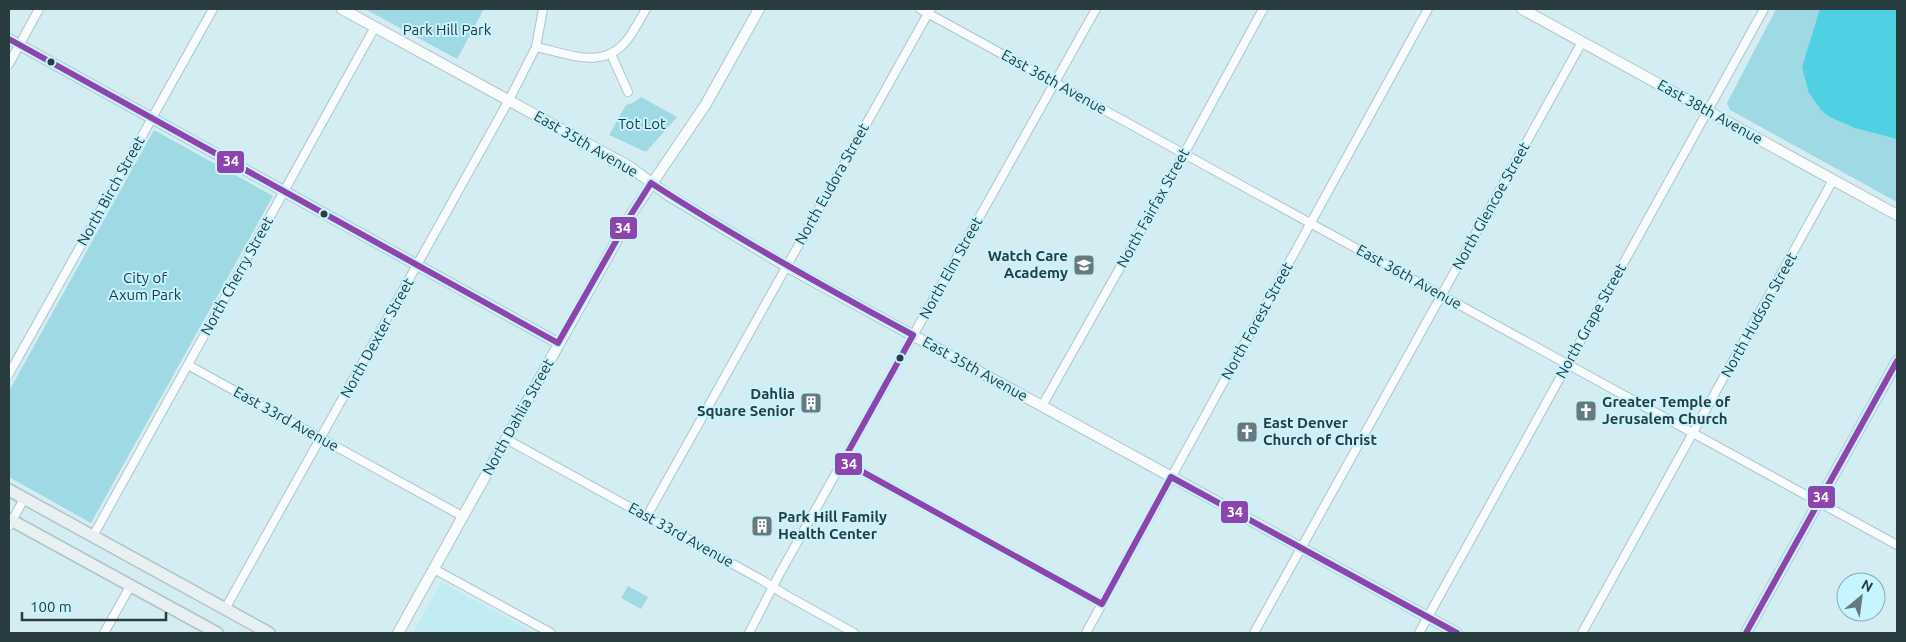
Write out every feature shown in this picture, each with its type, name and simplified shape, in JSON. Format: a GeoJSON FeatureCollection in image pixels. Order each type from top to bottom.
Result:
{"type":"FeatureCollection","features":[{"type":"Feature","properties":{"kind":"main road"},"geometry":{"type":"LineString","coordinates":[[9,490],[268,633]]}},
{"type":"Feature","properties":{"kind":"main road"},"geometry":{"type":"LineString","coordinates":[[10,522],[128,590],[217,633]]}},
{"type":"Feature","properties":{"kind":"street"},"geometry":{"type":"LineString","coordinates":[[9,64],[39,9]]}},
{"type":"Feature","properties":{"kind":"street","name":"North Birch Street"},"geometry":{"type":"LineString","coordinates":[[9,374],[213,9]]}},
{"type":"Feature","properties":{"kind":"street","name":"East 35th Avenue"},"geometry":{"type":"LineString","coordinates":[[342,9],[630,168],[697,214],[786,266],[1457,633]]}},
{"type":"Feature","properties":{"kind":"street","name":"North Dexter Street"},"geometry":{"type":"LineString","coordinates":[[226,609],[509,100],[536,46],[543,9]]}},
{"type":"Feature","properties":{"kind":"street"},"geometry":{"type":"LineString","coordinates":[[536,46],[589,58],[601,58],[611,54],[629,38],[646,9]]}},
{"type":"Feature","properties":{"kind":"street","name":"North Dahlia Street"},"geometry":{"type":"LineString","coordinates":[[398,633],[632,213],[706,104],[759,9]]}},
{"type":"Feature","properties":{"kind":"street","name":"East 36th Avenue"},"geometry":{"type":"LineString","coordinates":[[920,9],[929,11],[1184,154],[1897,545]]}},
{"type":"Feature","properties":{"kind":"street","name":"North Elm Street"},"geometry":{"type":"LineString","coordinates":[[749,633],[1096,9]]}},
{"type":"Feature","properties":{"kind":"street","name":"North Fairfax Street"},"geometry":{"type":"LineString","coordinates":[[1042,406],[1184,154],[1263,9]]}},
{"type":"Feature","properties":{"kind":"street","name":"North Forest Street"},"geometry":{"type":"LineString","coordinates":[[1086,633],[1428,9]]}},
{"type":"Feature","properties":{"kind":"street","name":"East 38th Avenue"},"geometry":{"type":"LineString","coordinates":[[1522,9],[1897,215]]}},
{"type":"Feature","properties":{"kind":"street","name":"North Grape Street"},"geometry":{"type":"LineString","coordinates":[[1419,633],[1764,9]]}},
{"type":"Feature","properties":{"kind":"street","name":"North Eudora Street"},"geometry":{"type":"LineString","coordinates":[[647,516],[929,11]]}},
{"type":"Feature","properties":{"kind":"street","name":"North Cherry Street"},"geometry":{"type":"LineString","coordinates":[[92,536],[375,27]]}},
{"type":"Feature","properties":{"kind":"street"},"geometry":{"type":"LineString","coordinates":[[9,39],[285,190],[558,343]]}},
{"type":"Feature","properties":{"kind":"street","name":"North Glencoe Street"},"geometry":{"type":"LineString","coordinates":[[1254,633],[1582,42]]}},
{"type":"Feature","properties":{"kind":"street"},"geometry":{"type":"LineString","coordinates":[[611,54],[628,92]]}},
{"type":"Feature","properties":{"kind":"street","name":"North Hudson Street"},"geometry":{"type":"LineString","coordinates":[[1582,633],[1694,434],[1833,180]]}},
{"type":"Feature","properties":{"kind":"street"},"geometry":{"type":"LineString","coordinates":[[1746,633],[1897,361]]}},
{"type":"Feature","properties":{"kind":"street","name":"East 33rd Avenue"},"geometry":{"type":"LineString","coordinates":[[188,365],[462,516]]}},
{"type":"Feature","properties":{"kind":"street","name":"East 33rd Avenue"},"geometry":{"type":"LineString","coordinates":[[506,439],[854,633]]}},
{"type":"Feature","properties":{"kind":"street"},"geometry":{"type":"LineString","coordinates":[[843,461],[1102,604]]}},
{"type":"Feature","properties":{"kind":"street"},"geometry":{"type":"LineString","coordinates":[[10,522],[24,499]]}},
{"type":"Feature","properties":{"kind":"street"},"geometry":{"type":"LineString","coordinates":[[431,574],[551,633]]}},
{"type":"Feature","properties":{"kind":"street"},"geometry":{"type":"LineString","coordinates":[[104,633],[128,590]]}},
{"type":"Feature","properties":{"kind":"shaded area"},"geometry":{"type":"Polygon","coordinates":[[[441,582],[534,633],[413,633],[441,582]]]}},
{"type":"Feature","properties":{"kind":"green space","name":"Park Hill Park"},"geometry":{"type":"Polygon","coordinates":[[[365,9],[484,9],[457,59],[365,9]]]}},
{"type":"Feature","properties":{"kind":"green space"},"geometry":{"type":"Polygon","coordinates":[[[1776,9],[1897,9],[1897,202],[1730,110],[1727,103],[1776,9]]]}},
{"type":"Feature","properties":{"kind":"green space","name":"Tot Lot"},"geometry":{"type":"Polygon","coordinates":[[[641,97],[677,117],[646,152],[609,135],[626,105],[633,103],[641,97]]]}},
{"type":"Feature","properties":{"kind":"green space","name":"City of Axum Park"},"geometry":{"type":"Polygon","coordinates":[[[154,130],[273,196],[91,523],[9,477],[9,391],[154,130]]]}},
{"type":"Feature","properties":{"kind":"green space"},"geometry":{"type":"Polygon","coordinates":[[[628,586],[648,597],[641,609],[621,598],[628,586]]]}},
{"type":"Feature","properties":{"kind":"water"},"geometry":{"type":"Polygon","coordinates":[[[1820,9],[1897,9],[1897,139],[1855,128],[1830,117],[1821,110],[1809,93],[1802,67],[1820,9]]]}},
{"type":"Feature","properties":{"kind":"transit line","name":"34"},"geometry":{"type":"LineString","coordinates":[[9,39],[558,343],[651,183],[780,262],[913,335],[843,461],[1102,604],[1171,477],[1457,633]]}},
{"type":"Feature","properties":{"kind":"transit line","name":"34"},"geometry":{"type":"LineString","coordinates":[[1746,633],[1897,361]]}},
{"type":"Feature","properties":{"kind":"place","name":"Watch Care Academy"},"geometry":{"type":"Point","coordinates":[1084,265]}},
{"type":"Feature","properties":{"kind":"place","name":"Dahlia Square Senior"},"geometry":{"type":"Point","coordinates":[811,403]}},
{"type":"Feature","properties":{"kind":"place","name":"Greater Temple of Jerusalem Church"},"geometry":{"type":"Point","coordinates":[1586,411]}},
{"type":"Feature","properties":{"kind":"place","name":"East Denver Church of Christ"},"geometry":{"type":"Point","coordinates":[1247,432]}},
{"type":"Feature","properties":{"kind":"place","name":"Park Hill Family Health Center"},"geometry":{"type":"Point","coordinates":[762,526]}}]}
